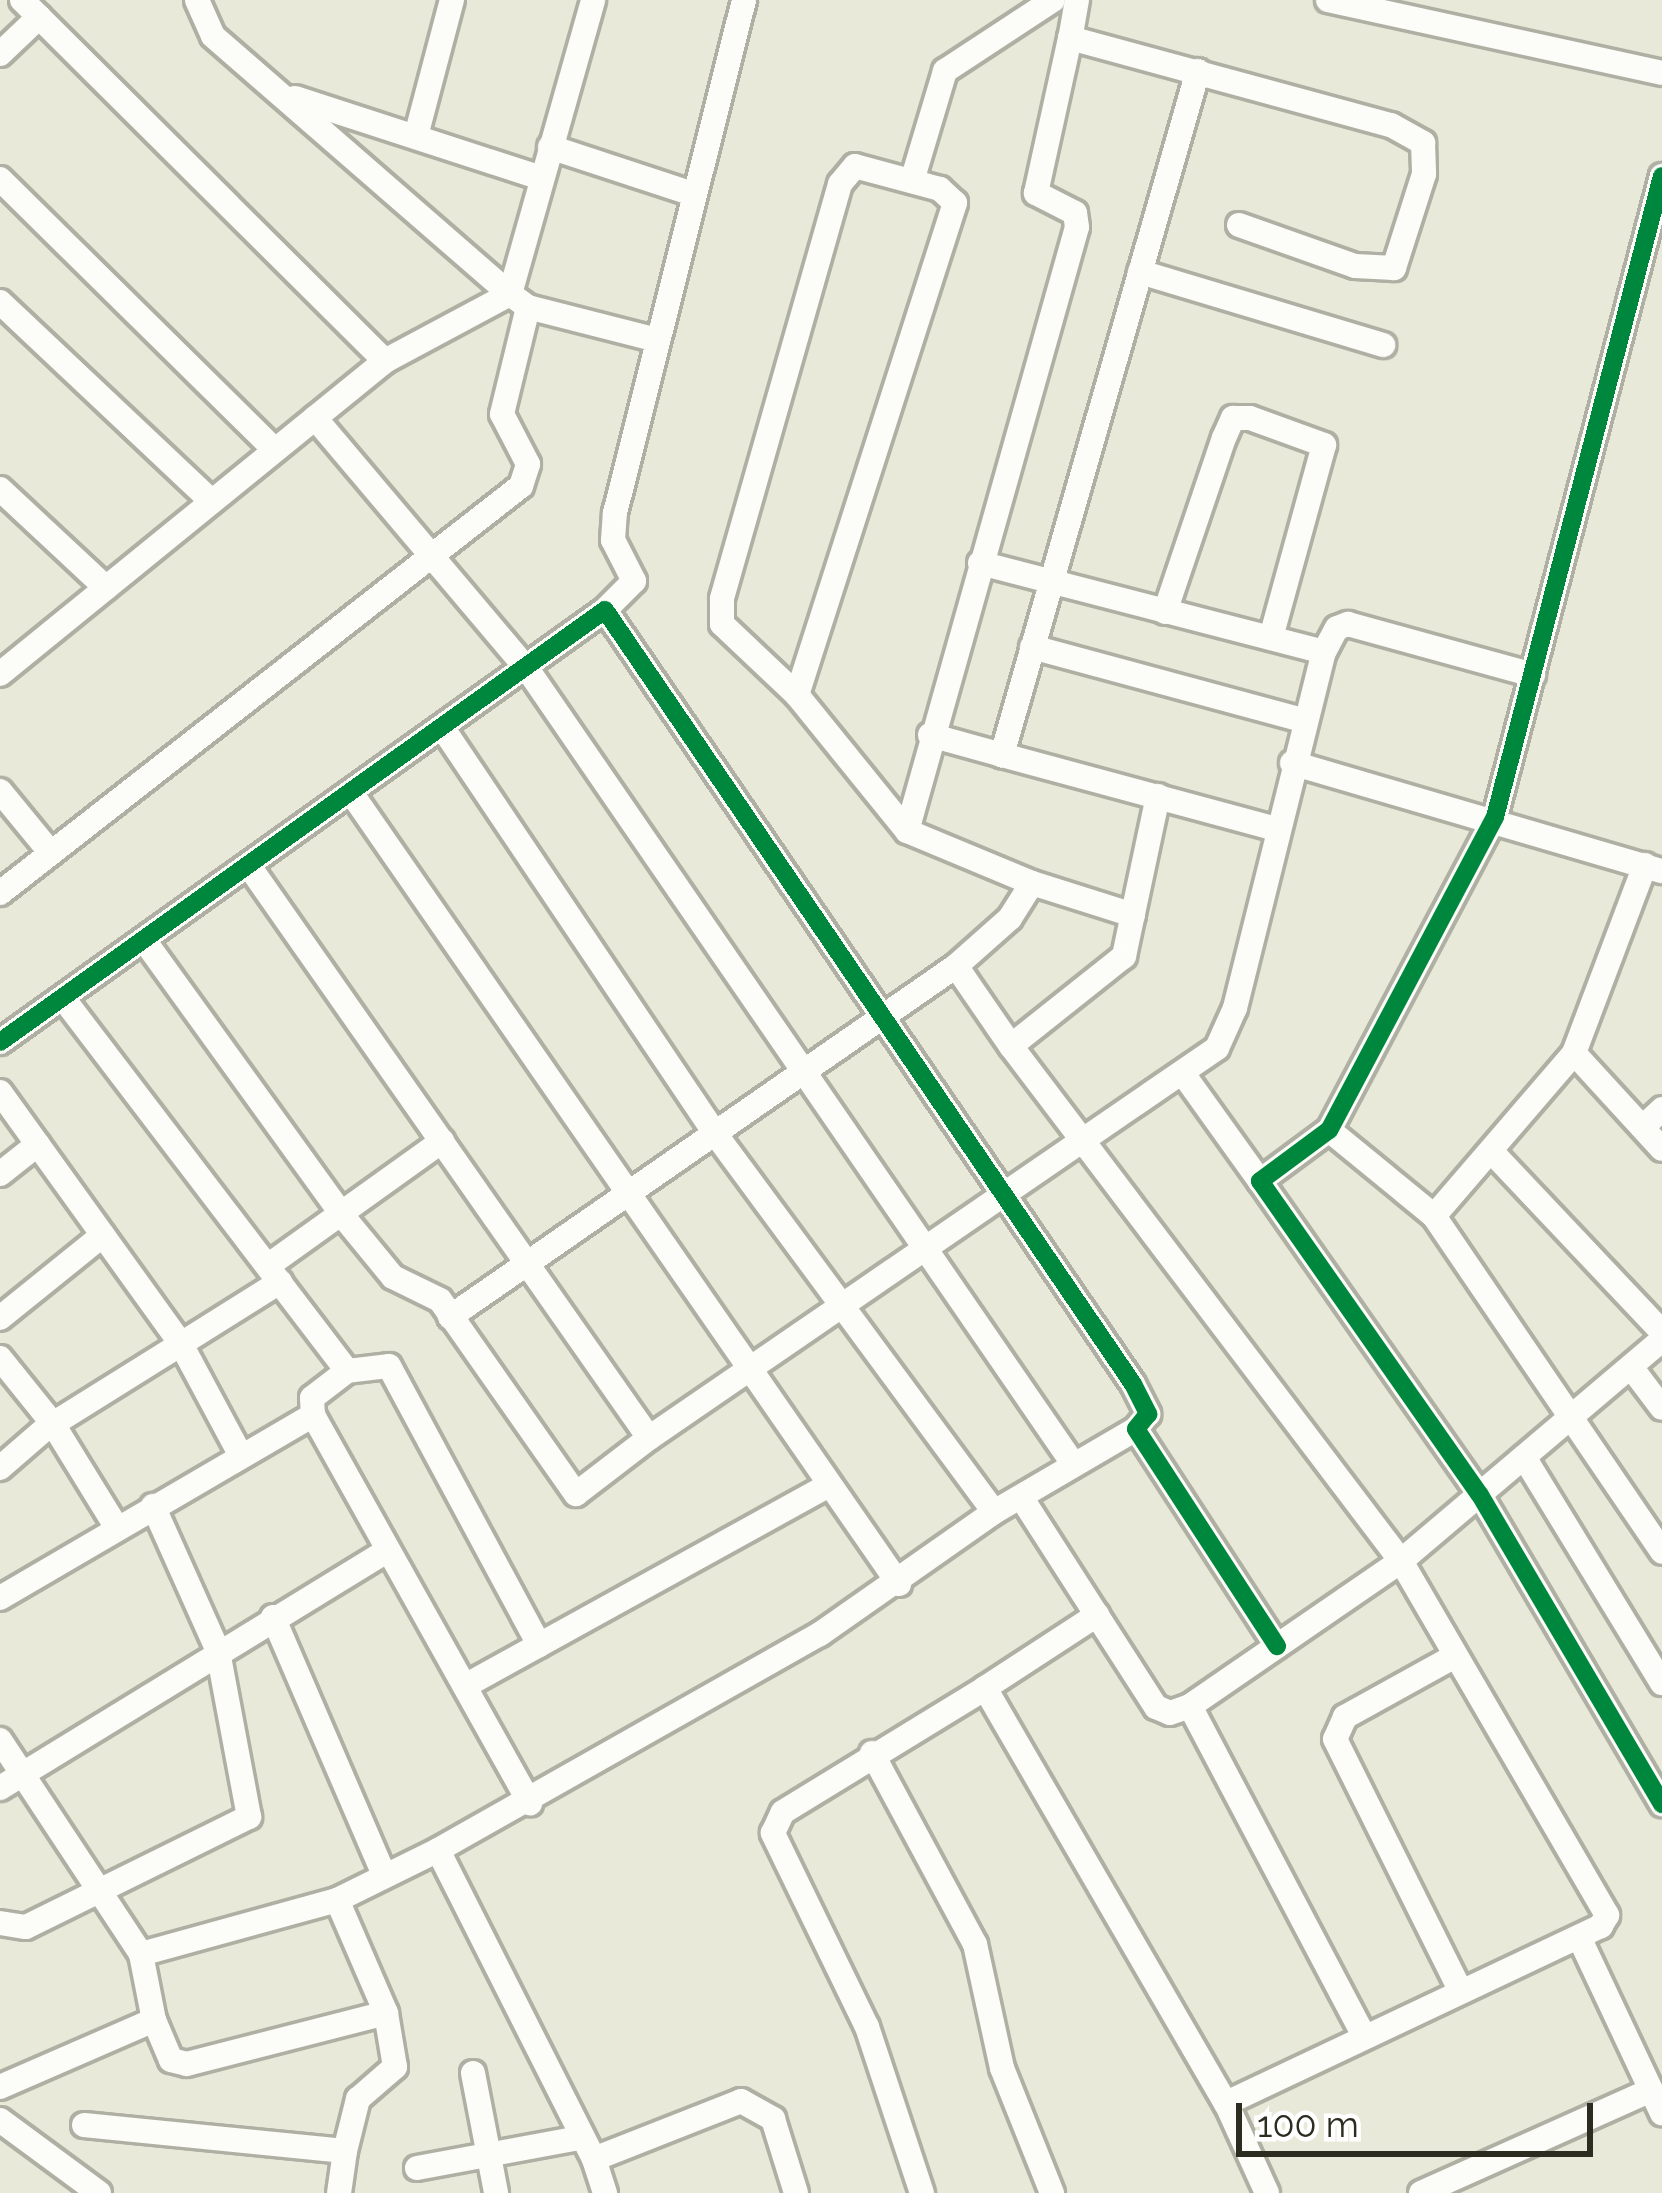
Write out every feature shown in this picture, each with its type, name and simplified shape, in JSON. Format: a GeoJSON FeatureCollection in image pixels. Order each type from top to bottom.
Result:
{"type":"FeatureCollection","features":[{"type":"Feature","properties":{"kind":"street"},"geometry":{"type":"LineString","coordinates":[[197,0],[213,36],[519,301],[657,340]]}},
{"type":"Feature","properties":{"kind":"street"},"geometry":{"type":"LineString","coordinates":[[416,136],[452,0]]}},
{"type":"Feature","properties":{"kind":"street"},"geometry":{"type":"LineString","coordinates":[[0,893],[521,486],[528,464],[502,414],[541,178],[593,0]]}},
{"type":"Feature","properties":{"kind":"street"},"geometry":{"type":"LineString","coordinates":[[0,1042],[528,670],[634,581],[613,540],[613,523],[744,0]]}},
{"type":"Feature","properties":{"kind":"street"},"geometry":{"type":"LineString","coordinates":[[912,181],[945,71],[1053,0]]}},
{"type":"Feature","properties":{"kind":"street"},"geometry":{"type":"LineString","coordinates":[[907,831],[930,735],[1078,220],[1036,193],[1077,0]]}},
{"type":"Feature","properties":{"kind":"street"},"geometry":{"type":"LineString","coordinates":[[1328,0],[1662,74]]}},
{"type":"Feature","properties":{"kind":"street"},"geometry":{"type":"LineString","coordinates":[[0,54],[30,9],[386,361]]}},
{"type":"Feature","properties":{"kind":"street"},"geometry":{"type":"LineString","coordinates":[[1070,38],[1404,129],[1424,142],[1424,174],[1394,268],[1355,266],[1239,225]]}},
{"type":"Feature","properties":{"kind":"street"},"geometry":{"type":"LineString","coordinates":[[1002,755],[1198,71]]}},
{"type":"Feature","properties":{"kind":"street"},"geometry":{"type":"LineString","coordinates":[[281,93],[541,178]]}},
{"type":"Feature","properties":{"kind":"street"},"geometry":{"type":"LineString","coordinates":[[550,148],[693,194]]}},
{"type":"Feature","properties":{"kind":"street"},"geometry":{"type":"LineString","coordinates":[[797,695],[955,203],[948,193],[855,166],[842,179],[722,598],[730,634],[797,695],[907,831],[1032,883],[1132,915]]}},
{"type":"Feature","properties":{"kind":"street"},"geometry":{"type":"LineString","coordinates":[[1261,1181],[1329,1130],[1495,817],[1662,176]]}},
{"type":"Feature","properties":{"kind":"street"},"geometry":{"type":"LineString","coordinates":[[0,179],[275,450]]}},
{"type":"Feature","properties":{"kind":"street"},"geometry":{"type":"LineString","coordinates":[[1140,272],[1383,345]]}},
{"type":"Feature","properties":{"kind":"street"},"geometry":{"type":"LineString","coordinates":[[0,674],[386,361],[519,301]]}},
{"type":"Feature","properties":{"kind":"street"},"geometry":{"type":"LineString","coordinates":[[0,302],[212,502]]}},
{"type":"Feature","properties":{"kind":"street"},"geometry":{"type":"LineString","coordinates":[[314,418],[528,670],[924,1255],[1074,1465]]}},
{"type":"Feature","properties":{"kind":"street"},"geometry":{"type":"LineString","coordinates":[[1165,612],[1224,438],[1233,418],[1250,418],[1324,445],[1271,638]]}},
{"type":"Feature","properties":{"kind":"street"},"geometry":{"type":"LineString","coordinates":[[0,489],[106,588]]}},
{"type":"Feature","properties":{"kind":"street"},"geometry":{"type":"LineString","coordinates":[[980,563],[1324,652]]}},
{"type":"Feature","properties":{"kind":"street"},"geometry":{"type":"LineString","coordinates":[[141,1954],[337,1900],[382,1872],[438,1850],[530,1802],[899,1584],[994,1512],[1136,1429],[1147,1407],[605,610]]}},
{"type":"Feature","properties":{"kind":"street"},"geometry":{"type":"LineString","coordinates":[[144,940],[342,1215],[393,1276],[434,1294],[576,1494],[649,1438],[749,1376],[1184,1075],[1228,1031],[1302,720],[1336,628],[1348,624],[1533,675]]}},
{"type":"Feature","properties":{"kind":"street"},"geometry":{"type":"LineString","coordinates":[[1032,647],[1302,720]]}},
{"type":"Feature","properties":{"kind":"street"},"geometry":{"type":"LineString","coordinates":[[444,730],[714,1132],[994,1512]]}},
{"type":"Feature","properties":{"kind":"street"},"geometry":{"type":"LineString","coordinates":[[930,735],[1277,829]]}},
{"type":"Feature","properties":{"kind":"street"},"geometry":{"type":"LineString","coordinates":[[1292,763],[1495,817],[1654,868],[1574,1053],[1434,1216]]}},
{"type":"Feature","properties":{"kind":"street"},"geometry":{"type":"LineString","coordinates":[[0,791],[51,853]]}},
{"type":"Feature","properties":{"kind":"street"},"geometry":{"type":"LineString","coordinates":[[352,794],[825,1487],[899,1584]]}},
{"type":"Feature","properties":{"kind":"street"},"geometry":{"type":"LineString","coordinates":[[1011,1046],[1117,968],[1158,796]]}},
{"type":"Feature","properties":{"kind":"street"},"geometry":{"type":"LineString","coordinates":[[249,866],[649,1438]]}},
{"type":"Feature","properties":{"kind":"street"},"geometry":{"type":"LineString","coordinates":[[450,1317],[524,1260],[956,966],[1010,918],[1032,883]]}},
{"type":"Feature","properties":{"kind":"street"},"geometry":{"type":"LineString","coordinates":[[956,966],[1081,1147],[1402,1561],[1606,1910],[1604,1923],[1579,1937],[1226,2102]]}},
{"type":"Feature","properties":{"kind":"street"},"geometry":{"type":"LineString","coordinates":[[63,998],[347,1371]]}},
{"type":"Feature","properties":{"kind":"street"},"geometry":{"type":"LineString","coordinates":[[1574,1053],[1653,1118],[1662,1149]]}},
{"type":"Feature","properties":{"kind":"street"},"geometry":{"type":"LineString","coordinates":[[1184,1075],[1480,1495],[1662,1804]]}},
{"type":"Feature","properties":{"kind":"street"},"geometry":{"type":"LineString","coordinates":[[0,1092],[181,1344],[240,1454]]}},
{"type":"Feature","properties":{"kind":"street"},"geometry":{"type":"LineString","coordinates":[[1329,1130],[1434,1216],[1574,1415],[1662,1552]]}},
{"type":"Feature","properties":{"kind":"street"},"geometry":{"type":"LineString","coordinates":[[0,1468],[53,1424],[181,1344],[442,1141]]}},
{"type":"Feature","properties":{"kind":"street"},"geometry":{"type":"LineString","coordinates":[[0,1174],[38,1144]]}},
{"type":"Feature","properties":{"kind":"street"},"geometry":{"type":"LineString","coordinates":[[1021,1497],[1156,1707],[1170,1713],[1190,1706],[1402,1561],[1662,1336],[1491,1150]]}},
{"type":"Feature","properties":{"kind":"street"},"geometry":{"type":"LineString","coordinates":[[0,1318],[104,1235]]}},
{"type":"Feature","properties":{"kind":"street"},"geometry":{"type":"LineString","coordinates":[[0,1358],[53,1424],[117,1528]]}},
{"type":"Feature","properties":{"kind":"street"},"geometry":{"type":"LineString","coordinates":[[530,1802],[384,1553],[314,1414],[312,1398],[347,1371],[389,1366],[539,1645]]}},
{"type":"Feature","properties":{"kind":"street"},"geometry":{"type":"LineString","coordinates":[[1630,1366],[1662,1408]]}},
{"type":"Feature","properties":{"kind":"street"},"geometry":{"type":"LineString","coordinates":[[0,1598],[314,1414]]}},
{"type":"Feature","properties":{"kind":"street"},"geometry":{"type":"LineString","coordinates":[[1136,1429],[1277,1646]]}},
{"type":"Feature","properties":{"kind":"street"},"geometry":{"type":"LineString","coordinates":[[1524,1457],[1662,1683]]}},
{"type":"Feature","properties":{"kind":"street"},"geometry":{"type":"LineString","coordinates":[[465,1686],[825,1487]]}},
{"type":"Feature","properties":{"kind":"street"},"geometry":{"type":"LineString","coordinates":[[0,1924],[26,1927],[246,1823],[251,1808],[218,1651],[153,1506]]}},
{"type":"Feature","properties":{"kind":"street"},"geometry":{"type":"LineString","coordinates":[[11,1783],[273,1617],[384,1553]]}},
{"type":"Feature","properties":{"kind":"street"},"geometry":{"type":"LineString","coordinates":[[922,2193],[867,2026],[773,1838],[783,1812],[1097,1615]]}},
{"type":"Feature","properties":{"kind":"street"},"geometry":{"type":"LineString","coordinates":[[273,1617],[382,1872]]}},
{"type":"Feature","properties":{"kind":"street"},"geometry":{"type":"LineString","coordinates":[[1455,1656],[1345,1717],[1335,1739],[1460,1990]]}},
{"type":"Feature","properties":{"kind":"street"},"geometry":{"type":"LineString","coordinates":[[985,1688],[1226,2102],[1267,2193]]}},
{"type":"Feature","properties":{"kind":"street"},"geometry":{"type":"LineString","coordinates":[[1190,1706],[1364,2036]]}},
{"type":"Feature","properties":{"kind":"street"},"geometry":{"type":"LineString","coordinates":[[0,1740],[11,1783],[141,1954],[154,2020],[171,2060],[187,2064],[386,2013]]}},
{"type":"Feature","properties":{"kind":"street"},"geometry":{"type":"LineString","coordinates":[[872,1753],[975,1944],[1003,2068],[1052,2193]]}},
{"type":"Feature","properties":{"kind":"street"},"geometry":{"type":"LineString","coordinates":[[438,1850],[579,2138],[594,2159],[604,2193]]}},
{"type":"Feature","properties":{"kind":"street"},"geometry":{"type":"LineString","coordinates":[[337,1900],[386,2013],[395,2067],[358,2099],[339,2193]]}},
{"type":"Feature","properties":{"kind":"street"},"geometry":{"type":"LineString","coordinates":[[1421,2193],[1656,2101],[1579,1937]]}},
{"type":"Feature","properties":{"kind":"street"},"geometry":{"type":"LineString","coordinates":[[0,2056],[8,2082],[154,2020]]}},
{"type":"Feature","properties":{"kind":"street"},"geometry":{"type":"LineString","coordinates":[[473,2073],[496,2193]]}},
{"type":"Feature","properties":{"kind":"street"},"geometry":{"type":"LineString","coordinates":[[594,2159],[754,2102],[773,2119],[796,2193]]}},
{"type":"Feature","properties":{"kind":"street"},"geometry":{"type":"LineString","coordinates":[[0,2120],[99,2193]]}},
{"type":"Feature","properties":{"kind":"street"},"geometry":{"type":"LineString","coordinates":[[84,2125],[344,2151]]}},
{"type":"Feature","properties":{"kind":"street"},"geometry":{"type":"LineString","coordinates":[[417,2168],[579,2138]]}},
{"type":"Feature","properties":{"kind":"cycle path"},"geometry":{"type":"LineString","coordinates":[[1662,176],[1495,817],[1329,1130],[1260,1181],[1480,1495],[1662,1804]]}},
{"type":"Feature","properties":{"kind":"cycle path"},"geometry":{"type":"LineString","coordinates":[[0,1042],[605,610],[1133,1384],[1148,1414],[1136,1429],[1277,1646]]}}]}
